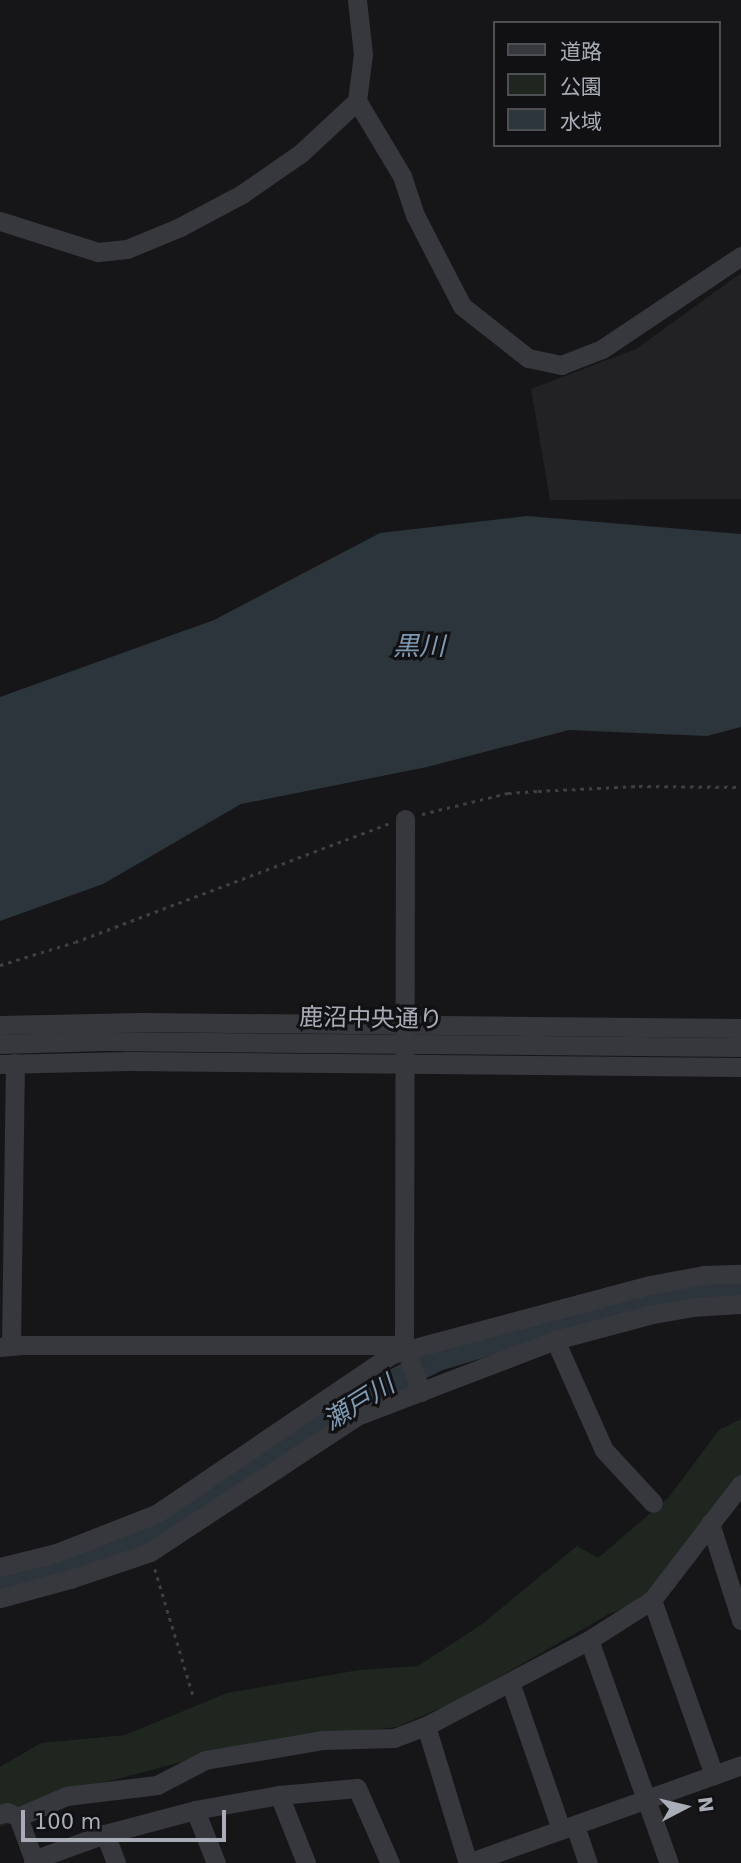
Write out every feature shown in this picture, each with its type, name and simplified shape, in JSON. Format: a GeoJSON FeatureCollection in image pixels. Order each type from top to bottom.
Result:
{"type":"FeatureCollection","features":[{"type":"Feature","properties":{"kind":"street"},"geometry":{"type":"LineString","coordinates":[[0,221],[98,252],[127,249],[180,227],[242,194],[301,153],[356,101],[363,54],[357,0]]}},
{"type":"Feature","properties":{"kind":"street"},"geometry":{"type":"LineString","coordinates":[[356,101],[402,176],[415,215],[462,306],[528,358],[561,365],[603,349],[741,256]]}},
{"type":"Feature","properties":{"kind":"street"},"geometry":{"type":"LineString","coordinates":[[405,818],[405,1348],[421,1392]]}},
{"type":"Feature","properties":{"kind":"street"},"geometry":{"type":"LineString","coordinates":[[0,1025],[128,1022],[741,1067]]}},
{"type":"Feature","properties":{"kind":"street"},"geometry":{"type":"LineString","coordinates":[[405,1348],[5,1347],[7,1063],[128,1060],[741,1028]]}},
{"type":"Feature","properties":{"kind":"street","name":"鹿沼中央通り"},"geometry":{"type":"LineString","coordinates":[[0,1044],[105,1041],[741,1047]]}},
{"type":"Feature","properties":{"kind":"street"},"geometry":{"type":"LineString","coordinates":[[0,1567],[56,1553],[156,1514],[392,1354],[405,1348],[650,1285],[704,1275],[741,1273]]}},
{"type":"Feature","properties":{"kind":"street"},"geometry":{"type":"LineString","coordinates":[[0,1598],[70,1579],[150,1552],[357,1416],[555,1340],[653,1314],[692,1307],[741,1304]]}},
{"type":"Feature","properties":{"kind":"street"},"geometry":{"type":"LineString","coordinates":[[555,1340],[604,1450],[653,1503]]}},
{"type":"Feature","properties":{"kind":"street"},"geometry":{"type":"LineString","coordinates":[[390,1863],[357,1788],[279,1795],[195,1810],[105,1834],[34,1862],[9,1816],[66,1796],[157,1785],[205,1760],[323,1740],[394,1738],[426,1726],[589,1640],[652,1600],[741,1483]]}},
{"type":"Feature","properties":{"kind":"street"},"geometry":{"type":"LineString","coordinates":[[710,1523],[741,1620]]}},
{"type":"Feature","properties":{"kind":"street"},"geometry":{"type":"LineString","coordinates":[[652,1600],[714,1775]]}},
{"type":"Feature","properties":{"kind":"street"},"geometry":{"type":"LineString","coordinates":[[589,1640],[669,1863]]}},
{"type":"Feature","properties":{"kind":"street"},"geometry":{"type":"LineString","coordinates":[[510,1682],[568,1828],[588,1863]]}},
{"type":"Feature","properties":{"kind":"street"},"geometry":{"type":"LineString","coordinates":[[426,1726],[468,1863],[506,1858],[568,1828],[741,1765]]}},
{"type":"Feature","properties":{"kind":"street"},"geometry":{"type":"LineString","coordinates":[[279,1795],[306,1863]]}},
{"type":"Feature","properties":{"kind":"street"},"geometry":{"type":"LineString","coordinates":[[195,1810],[216,1863]]}},
{"type":"Feature","properties":{"kind":"street"},"geometry":{"type":"LineString","coordinates":[[105,1834],[116,1863]]}},
{"type":"Feature","properties":{"kind":"path"},"geometry":{"type":"LineString","coordinates":[[0,965],[75,942],[405,818],[508,793],[639,786],[741,787]]}},
{"type":"Feature","properties":{"kind":"path"},"geometry":{"type":"LineString","coordinates":[[150,1552],[193,1695]]}},
{"type":"Feature","properties":{"kind":"shaded area"},"geometry":{"type":"Polygon","coordinates":[[[741,273],[741,499],[550,500],[531,389],[636,349],[741,273]]]}},
{"type":"Feature","properties":{"kind":"green space"},"geometry":{"type":"Polygon","coordinates":[[[741,1419],[741,1486],[645,1600],[609,1614],[461,1699],[397,1727],[328,1734],[200,1757],[102,1783],[0,1827],[0,1767],[41,1743],[125,1735],[227,1693],[359,1670],[418,1666],[481,1625],[577,1546],[598,1558],[669,1497],[719,1430],[741,1419]]]}},
{"type":"Feature","properties":{"kind":"water","name":"黒川"},"geometry":{"type":"Polygon","coordinates":[[[527,516],[741,534],[741,727],[707,736],[569,730],[427,767],[241,804],[103,884],[0,921],[0,697],[214,620],[380,533],[527,516]]]}},
{"type":"Feature","properties":{"kind":"waterway","name":"瀬戸川"},"geometry":{"type":"LineString","coordinates":[[0,1578],[123,1543],[188,1512],[390,1383],[438,1359],[577,1317],[668,1296],[741,1291]]}}]}
